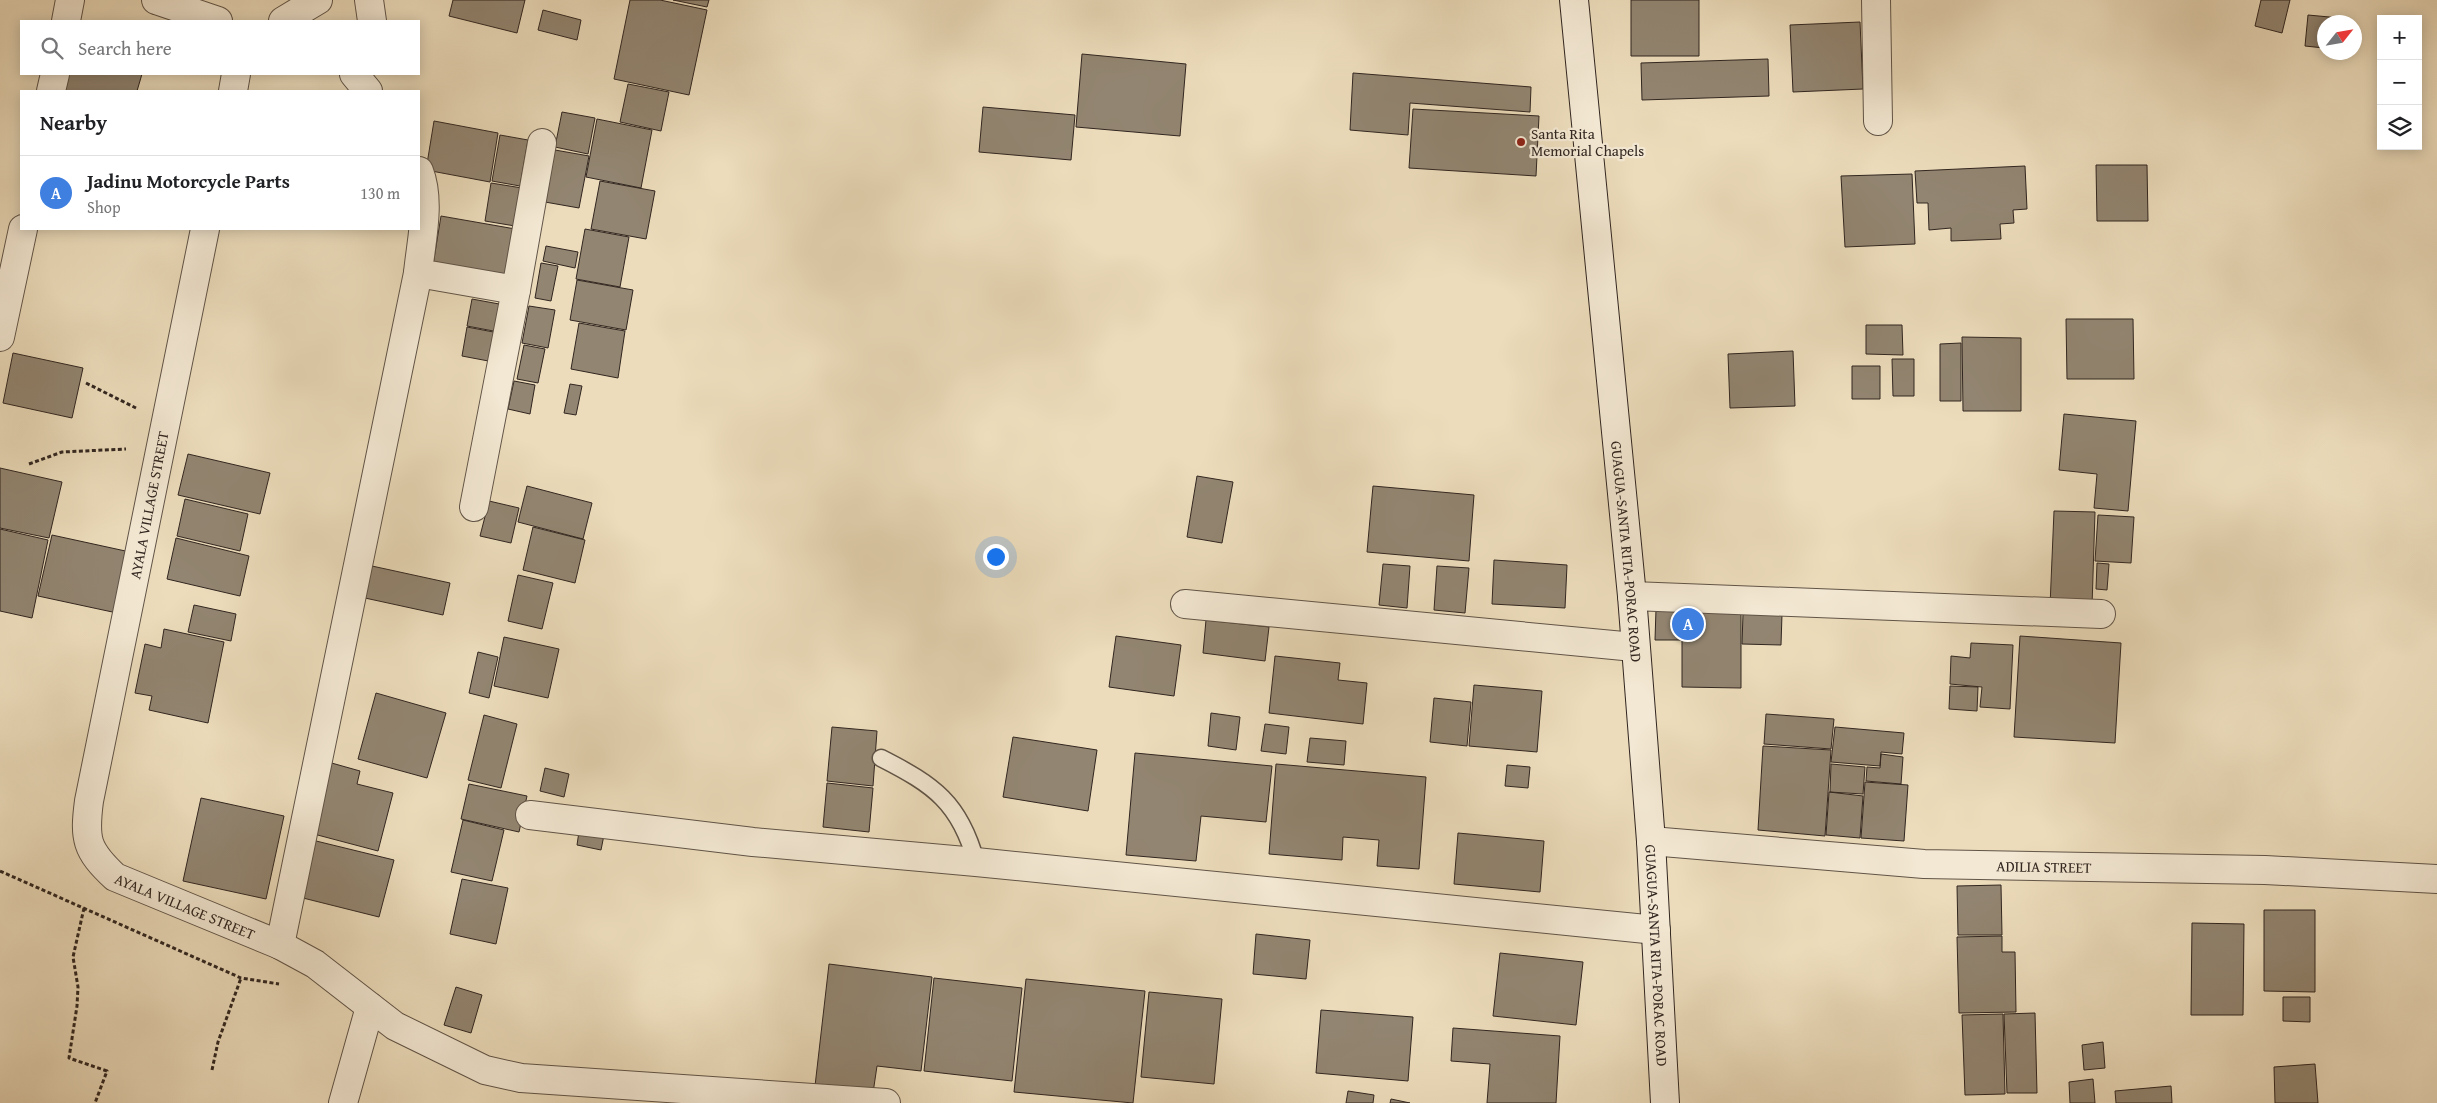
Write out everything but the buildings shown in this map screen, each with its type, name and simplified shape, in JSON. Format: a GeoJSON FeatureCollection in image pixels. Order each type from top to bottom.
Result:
{"type":"FeatureCollection","features":[{"type":"Feature","properties":{"kind":"street"},"geometry":{"type":"LineString","coordinates":[[66,20],[70,0]]}},
{"type":"Feature","properties":{"kind":"street"},"geometry":{"type":"LineString","coordinates":[[156,0],[215,20]]}},
{"type":"Feature","properties":{"kind":"street"},"geometry":{"type":"LineString","coordinates":[[284,20],[290,0]]}},
{"type":"Feature","properties":{"kind":"street"},"geometry":{"type":"LineString","coordinates":[[286,20],[318,0]]}},
{"type":"Feature","properties":{"kind":"street"},"geometry":{"type":"LineString","coordinates":[[369,0],[372,20]]}},
{"type":"Feature","properties":{"kind":"street","name":"GUAGUA-SANTA RITA-PORAC ROAD"},"geometry":{"type":"LineString","coordinates":[[1574,0],[1632,596],[1634,647],[1651,842],[1666,1103]]}},
{"type":"Feature","properties":{"kind":"street"},"geometry":{"type":"LineString","coordinates":[[1876,0],[1878,121]]}},
{"type":"Feature","properties":{"kind":"street"},"geometry":{"type":"LineString","coordinates":[[51,90],[55,75]]}},
{"type":"Feature","properties":{"kind":"street"},"geometry":{"type":"LineString","coordinates":[[233,90],[236,75]]}},
{"type":"Feature","properties":{"kind":"street"},"geometry":{"type":"LineString","coordinates":[[355,75],[367,90]]}},
{"type":"Feature","properties":{"kind":"street"},"geometry":{"type":"LineString","coordinates":[[381,75],[384,90]]}},
{"type":"Feature","properties":{"kind":"street"},"geometry":{"type":"LineString","coordinates":[[474,507],[542,143]]}},
{"type":"Feature","properties":{"kind":"street"},"geometry":{"type":"LineString","coordinates":[[280,945],[418,273],[425,199],[420,174]]}},
{"type":"Feature","properties":{"kind":"street"},"geometry":{"type":"LineString","coordinates":[[0,338],[23,230]]}},
{"type":"Feature","properties":{"kind":"street","name":"AYALA VILLAGE STREET"},"geometry":{"type":"LineString","coordinates":[[205,230],[89,801],[85,829],[91,850],[99,863],[115,877],[280,945],[315,964],[395,1026],[485,1070],[521,1078],[886,1103]]}},
{"type":"Feature","properties":{"kind":"street"},"geometry":{"type":"LineString","coordinates":[[418,273],[516,290]]}},
{"type":"Feature","properties":{"kind":"street"},"geometry":{"type":"LineString","coordinates":[[1632,596],[2101,614]]}},
{"type":"Feature","properties":{"kind":"street"},"geometry":{"type":"LineString","coordinates":[[1185,604],[1634,647]]}},
{"type":"Feature","properties":{"kind":"street"},"geometry":{"type":"LineString","coordinates":[[530,816],[753,842],[976,862],[1656,930]]}},
{"type":"Feature","properties":{"kind":"street","name":"ADILIA STREET"},"geometry":{"type":"LineString","coordinates":[[1651,842],[1924,864],[2265,870],[2437,879]]}},
{"type":"Feature","properties":{"kind":"street"},"geometry":{"type":"LineString","coordinates":[[343,1103],[370,1007]]}},
{"type":"Feature","properties":{"kind":"lane"},"geometry":{"type":"LineString","coordinates":[[881,758],[938,792],[954,810],[969,834],[976,862]]}},
{"type":"Feature","properties":{"kind":"path"},"geometry":{"type":"LineString","coordinates":[[86,383],[165,422]]}},
{"type":"Feature","properties":{"kind":"path"},"geometry":{"type":"LineString","coordinates":[[29,464],[62,452],[116,449],[159,451]]}},
{"type":"Feature","properties":{"kind":"path"},"geometry":{"type":"LineString","coordinates":[[0,871],[241,978],[286,985]]}},
{"type":"Feature","properties":{"kind":"path"},"geometry":{"type":"LineString","coordinates":[[84,908],[73,957],[78,987],[69,1058],[108,1071],[95,1103]]}},
{"type":"Feature","properties":{"kind":"path"},"geometry":{"type":"LineString","coordinates":[[212,1070],[218,1042],[241,978]]}},
{"type":"Feature","properties":{"kind":"place","name":"Santa Rita Memorial Chapels"},"geometry":{"type":"Point","coordinates":[1521,142]}},
{"type":"Feature","properties":{"kind":"place","name":"Jadinu Motorcycle Parts"},"geometry":{"type":"Point","coordinates":[1688,624]}}]}
